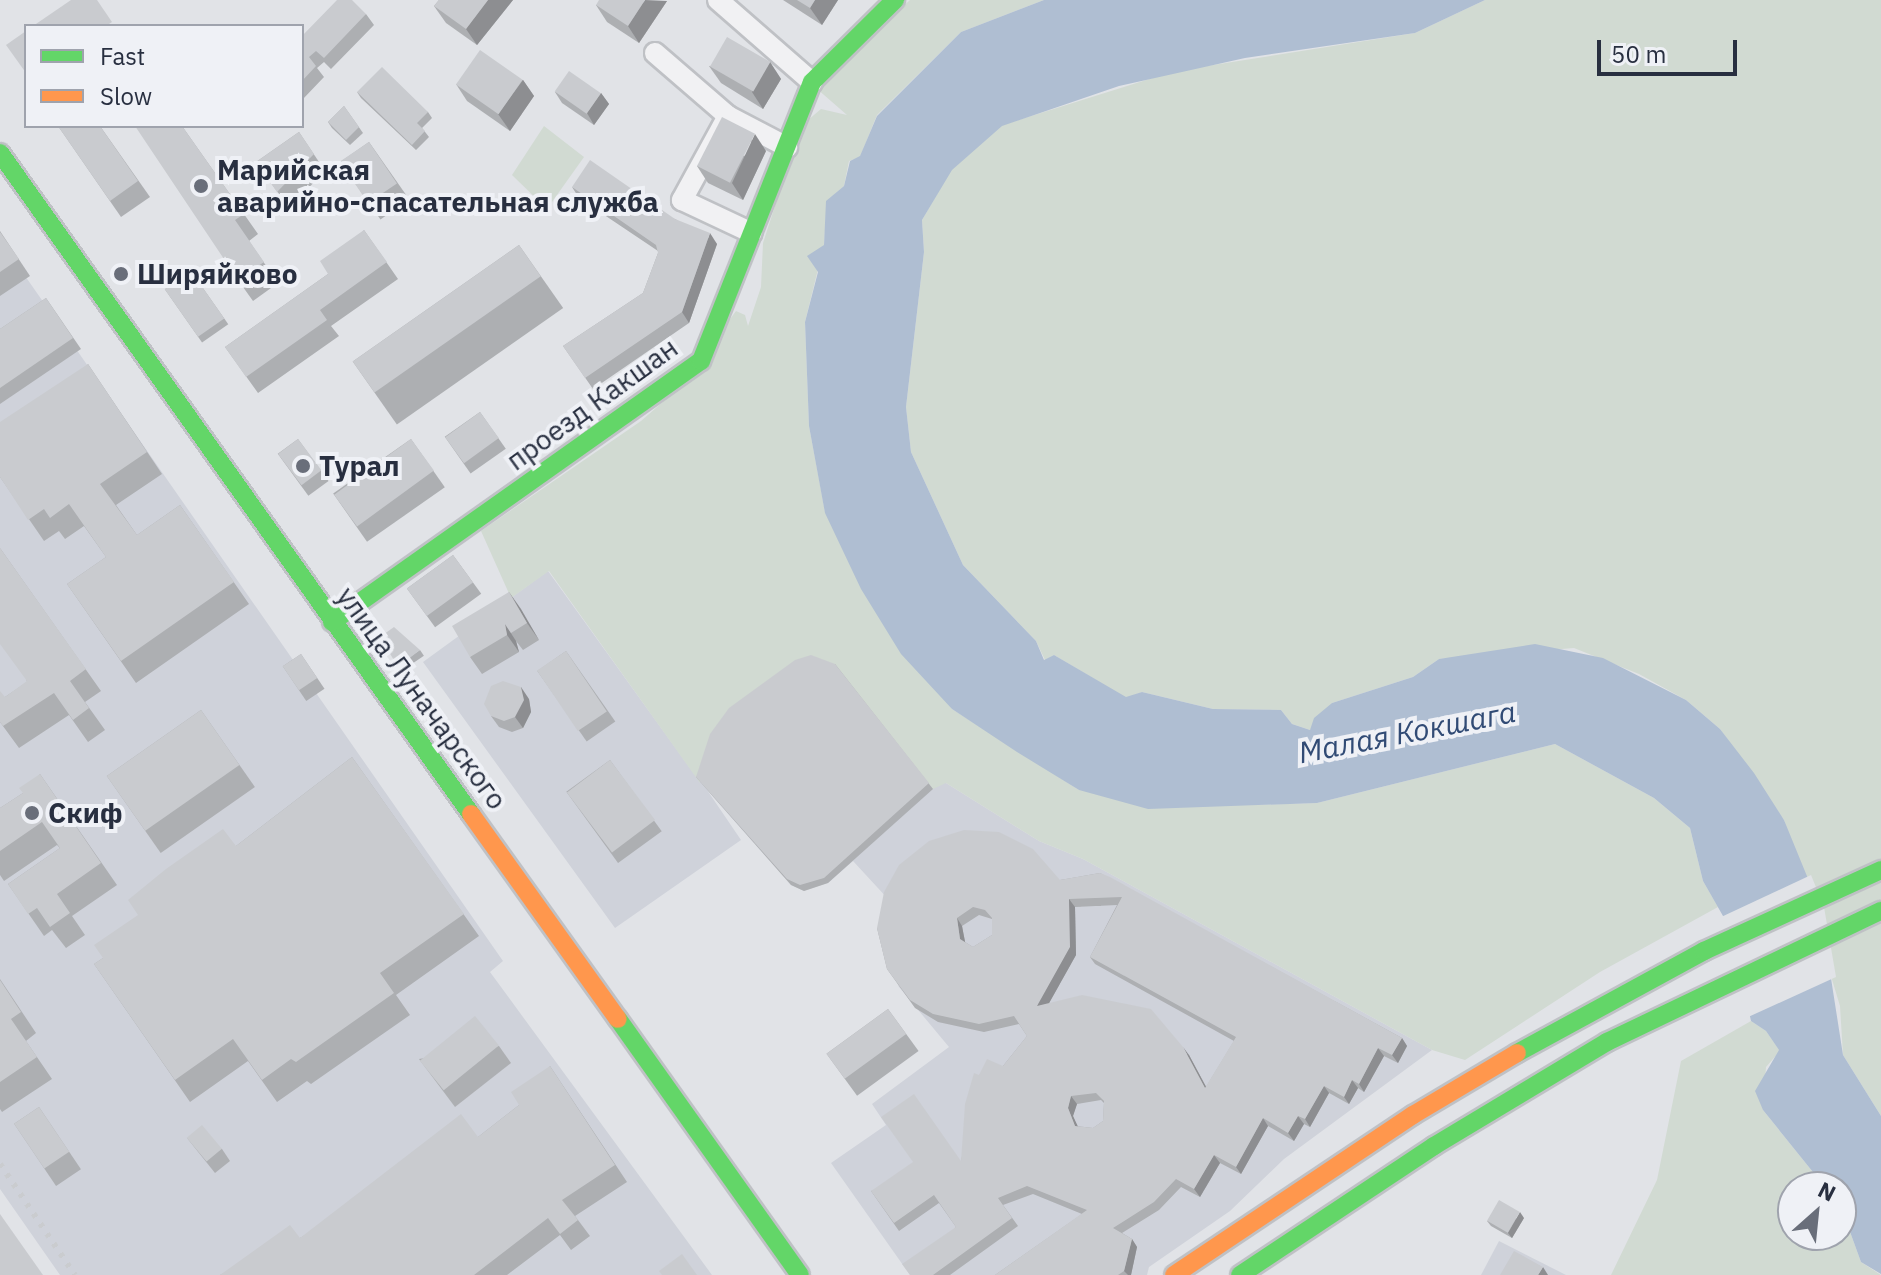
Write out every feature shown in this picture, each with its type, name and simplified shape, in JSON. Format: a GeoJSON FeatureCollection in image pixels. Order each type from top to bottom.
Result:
{"type":"FeatureCollection","features":[{"type":"Feature","properties":{"kind":"main road","name":"проезд Какшан"},"geometry":{"type":"LineString","coordinates":[[332,622],[701,361],[812,82],[895,0]]}},
{"type":"Feature","properties":{"kind":"main road","name":"улица Луначарского"},"geometry":{"type":"LineString","coordinates":[[0,153],[800,1275]]}},
{"type":"Feature","properties":{"kind":"main road"},"geometry":{"type":"LineString","coordinates":[[1174,1275],[1413,1115],[1570,1022],[1704,951],[1881,870]]}},
{"type":"Feature","properties":{"kind":"main road"},"geometry":{"type":"LineString","coordinates":[[1240,1275],[1434,1146],[1586,1054],[1881,911]]}},
{"type":"Feature","properties":{"kind":"street"},"geometry":{"type":"LineString","coordinates":[[718,0],[812,82]]}},
{"type":"Feature","properties":{"kind":"street"},"geometry":{"type":"LineString","coordinates":[[655,53],[728,116],[787,147]]}},
{"type":"Feature","properties":{"kind":"street"},"geometry":{"type":"LineString","coordinates":[[728,116],[682,200],[752,233]]}},
{"type":"Feature","properties":{"kind":"shaded area"},"geometry":{"type":"Polygon","coordinates":[[[910,0],[1044,0],[961,32],[877,115],[860,157],[849,161],[844,186],[827,201],[824,245],[805,322],[809,426],[825,512],[952,709],[1079,790],[1249,805],[1317,803],[1555,744],[1654,798],[1690,828],[1703,881],[1718,907],[1600,972],[1465,1060],[1432,1050],[1083,859],[1039,841],[946,783],[933,789],[838,669],[706,759],[700,783],[549,571],[511,598],[481,531],[641,421],[712,359],[722,330],[736,311],[745,315],[748,326],[761,287],[763,243],[801,126],[821,109],[847,115],[816,88],[910,0]]]}},
{"type":"Feature","properties":{"kind":"shaded area"},"geometry":{"type":"Polygon","coordinates":[[[1485,0],[1881,0],[1881,1116],[1843,1055],[1840,1006],[1784,820],[1720,729],[1686,700],[1639,674],[1574,648],[1439,659],[1413,677],[1332,703],[1310,730],[1292,724],[1281,710],[1213,709],[1142,692],[1126,698],[1054,655],[1045,660],[1036,641],[963,565],[911,452],[906,407],[924,252],[922,220],[951,170],[1002,125],[1175,71],[1415,33],[1485,0]]]}},
{"type":"Feature","properties":{"kind":"shaded area"},"geometry":{"type":"Polygon","coordinates":[[[544,126],[584,157],[547,209],[512,175],[544,126]]]}},
{"type":"Feature","properties":{"kind":"shaded area"},"geometry":{"type":"Polygon","coordinates":[[[0,240],[503,961],[490,972],[712,1275],[60,1275],[0,1189],[0,240]]]}},
{"type":"Feature","properties":{"kind":"shaded area"},"geometry":{"type":"Polygon","coordinates":[[[548,571],[700,782],[946,783],[1039,841],[1083,859],[1432,1050],[1284,1159],[1230,1211],[1149,1267],[1147,1275],[910,1275],[831,1163],[886,1125],[872,1104],[949,1047],[899,987],[888,964],[889,900],[853,861],[828,883],[804,891],[791,885],[707,790],[741,840],[615,928],[423,662],[548,571]]]}},
{"type":"Feature","properties":{"kind":"shaded area"},"geometry":{"type":"Polygon","coordinates":[[[1751,1021],[1766,1031],[1780,1051],[1766,1067],[1763,1110],[1812,1171],[1777,1171],[1777,1251],[1857,1251],[1861,1262],[1881,1275],[1611,1275],[1657,1180],[1681,1061],[1751,1021]]]}},
{"type":"Feature","properties":{"kind":"shaded area"},"geometry":{"type":"Polygon","coordinates":[[[1499,1241],[1566,1275],[1481,1275],[1499,1241]]]}},
{"type":"Feature","properties":{"kind":"water","name":"Малая Кокшага"},"geometry":{"type":"Polygon","coordinates":[[[1044,0],[1485,0],[1415,33],[1245,58],[1119,86],[1002,126],[952,170],[922,220],[924,252],[906,407],[911,452],[963,565],[1036,641],[1044,660],[1054,655],[1126,697],[1142,692],[1213,709],[1281,710],[1292,724],[1310,730],[1314,718],[1332,703],[1413,677],[1439,659],[1535,644],[1603,658],[1686,700],[1720,729],[1754,773],[1784,820],[1820,908],[1843,1055],[1881,1116],[1881,1274],[1861,1262],[1857,1251],[1857,1171],[1812,1171],[1763,1110],[1755,1091],[1779,1050],[1766,1031],[1751,1021],[1731,930],[1703,881],[1690,828],[1654,798],[1555,744],[1317,803],[1148,809],[1079,790],[1017,752],[952,709],[901,654],[861,589],[825,513],[809,426],[805,322],[818,272],[807,256],[824,245],[826,201],[844,186],[850,161],[860,156],[877,116],[961,32],[1044,0]]]}},
{"type":"Feature","properties":{"kind":"pier"},"geometry":{"type":"Polygon","coordinates":[[[1811,875],[1824,907],[1836,977],[1746,1018],[1719,918],[1811,875]]]}},
{"type":"Feature","properties":{"kind":"building"},"geometry":{"type":"Polygon","coordinates":[[[71,0],[97,0],[112,22],[109,24],[36,24],[71,0]]]}},
{"type":"Feature","properties":{"kind":"building"},"geometry":{"type":"Polygon","coordinates":[[[337,0],[352,0],[366,14],[324,58],[316,51],[309,57],[316,66],[304,79],[304,34],[337,0]]]}},
{"type":"Feature","properties":{"kind":"building"},"geometry":{"type":"Polygon","coordinates":[[[439,0],[488,0],[466,29],[434,6],[439,0]]]}},
{"type":"Feature","properties":{"kind":"building"},"geometry":{"type":"Polygon","coordinates":[[[599,0],[645,0],[628,26],[596,5],[599,0]]]}},
{"type":"Feature","properties":{"kind":"building"},"geometry":{"type":"Polygon","coordinates":[[[797,0],[815,0],[810,8],[797,0]]]}},
{"type":"Feature","properties":{"kind":"building"},"geometry":{"type":"Polygon","coordinates":[[[24,32],[24,70],[6,45],[24,32]]]}},
{"type":"Feature","properties":{"kind":"building"},"geometry":{"type":"Polygon","coordinates":[[[727,37],[770,62],[753,91],[710,66],[727,37]]]}},
{"type":"Feature","properties":{"kind":"building"},"geometry":{"type":"Polygon","coordinates":[[[480,50],[523,80],[499,114],[456,84],[480,50]]]}},
{"type":"Feature","properties":{"kind":"building"},"geometry":{"type":"Polygon","coordinates":[[[382,67],[428,112],[417,123],[425,131],[412,145],[357,92],[382,67]]]}},
{"type":"Feature","properties":{"kind":"building"},"geometry":{"type":"Polygon","coordinates":[[[569,71],[601,93],[587,114],[555,91],[569,71]]]}},
{"type":"Feature","properties":{"kind":"building"},"geometry":{"type":"Polygon","coordinates":[[[344,106],[359,127],[346,140],[328,122],[344,106]]]}},
{"type":"Feature","properties":{"kind":"building"},"geometry":{"type":"Polygon","coordinates":[[[722,117],[755,134],[730,183],[697,166],[722,117]]]}},
{"type":"Feature","properties":{"kind":"building"},"geometry":{"type":"Polygon","coordinates":[[[59,128],[101,128],[138,181],[110,201],[59,128]]]}},
{"type":"Feature","properties":{"kind":"building","name":"Марийская аварийно-спасательная служба"},"geometry":{"type":"Polygon","coordinates":[[[136,128],[183,128],[244,214],[235,220],[264,262],[238,280],[136,128]]]}},
{"type":"Feature","properties":{"kind":"building"},"geometry":{"type":"Polygon","coordinates":[[[299,132],[314,154],[277,192],[256,162],[299,132]]]}},
{"type":"Feature","properties":{"kind":"building"},"geometry":{"type":"Polygon","coordinates":[[[369,142],[397,183],[368,203],[340,162],[369,142]]]}},
{"type":"Feature","properties":{"kind":"building"},"geometry":{"type":"Polygon","coordinates":[[[590,160],[675,219],[710,233],[682,312],[585,378],[563,346],[643,293],[658,253],[656,245],[572,187],[590,160]]]}},
{"type":"Feature","properties":{"kind":"building"},"geometry":{"type":"Polygon","coordinates":[[[364,230],[387,262],[320,310],[327,320],[246,377],[225,347],[328,274],[320,261],[364,230]]]}},
{"type":"Feature","properties":{"kind":"building"},"geometry":{"type":"Polygon","coordinates":[[[0,232],[19,259],[0,272],[0,232]]]}},
{"type":"Feature","properties":{"kind":"building"},"geometry":{"type":"Polygon","coordinates":[[[519,245],[541,276],[375,393],[353,361],[519,245]]]}},
{"type":"Feature","properties":{"kind":"building"},"geometry":{"type":"Polygon","coordinates":[[[191,271],[224,319],[198,337],[165,289],[191,271]]]}},
{"type":"Feature","properties":{"kind":"building"},"geometry":{"type":"Polygon","coordinates":[[[46,298],[73,338],[0,388],[0,329],[46,298]]]}},
{"type":"Feature","properties":{"kind":"building"},"geometry":{"type":"Polygon","coordinates":[[[88,364],[147,452],[100,484],[137,535],[180,505],[234,582],[121,661],[67,584],[106,557],[69,504],[50,518],[44,509],[28,520],[0,477],[0,422],[88,364]]]}},
{"type":"Feature","properties":{"kind":"building"},"geometry":{"type":"Polygon","coordinates":[[[480,412],[499,438],[464,463],[445,437],[480,412]]]}},
{"type":"Feature","properties":{"kind":"building"},"geometry":{"type":"Polygon","coordinates":[[[298,439],[321,470],[302,485],[278,454],[298,439]]]}},
{"type":"Feature","properties":{"kind":"building"},"geometry":{"type":"Polygon","coordinates":[[[411,439],[434,471],[357,526],[334,495],[411,439]]]}},
{"type":"Feature","properties":{"kind":"building"},"geometry":{"type":"Polygon","coordinates":[[[0,548],[86,669],[70,681],[89,708],[73,720],[54,693],[3,726],[0,722],[0,691],[5,697],[27,681],[0,644],[0,548]]]}},
{"type":"Feature","properties":{"kind":"building"},"geometry":{"type":"Polygon","coordinates":[[[453,555],[473,583],[427,616],[407,589],[453,555]]]}},
{"type":"Feature","properties":{"kind":"building"},"geometry":{"type":"Polygon","coordinates":[[[509,592],[527,623],[511,633],[505,624],[507,635],[470,657],[452,626],[509,592]]]}},
{"type":"Feature","properties":{"kind":"building"},"geometry":{"type":"Polygon","coordinates":[[[394,627],[420,650],[398,667],[380,637],[394,627]]]}},
{"type":"Feature","properties":{"kind":"building"},"geometry":{"type":"Polygon","coordinates":[[[566,651],[607,712],[578,731],[537,671],[566,651]]]}},
{"type":"Feature","properties":{"kind":"building"},"geometry":{"type":"Polygon","coordinates":[[[301,654],[317,678],[299,690],[283,666],[301,654]]]}},
{"type":"Feature","properties":{"kind":"building"},"geometry":{"type":"Polygon","coordinates":[[[811,655],[835,664],[929,783],[824,878],[800,885],[787,879],[696,777],[710,734],[729,708],[795,660],[811,655]]]}},
{"type":"Feature","properties":{"kind":"building"},"geometry":{"type":"Polygon","coordinates":[[[503,681],[521,687],[524,700],[515,717],[504,721],[491,716],[484,704],[491,686],[503,681]]]}},
{"type":"Feature","properties":{"kind":"building"},"geometry":{"type":"Polygon","coordinates":[[[201,710],[239,765],[145,831],[107,776],[201,710]]]}},
{"type":"Feature","properties":{"kind":"building"},"geometry":{"type":"Polygon","coordinates":[[[352,757],[464,914],[380,973],[394,993],[296,1062],[291,1059],[262,1080],[233,1039],[175,1080],[94,964],[103,958],[94,945],[138,915],[128,900],[166,869],[223,829],[236,846],[352,757]]]}},
{"type":"Feature","properties":{"kind":"building"},"geometry":{"type":"Polygon","coordinates":[[[610,760],[655,820],[612,852],[567,792],[610,760]]]}},
{"type":"Feature","properties":{"kind":"building"},"geometry":{"type":"Polygon","coordinates":[[[40,774],[101,863],[57,894],[70,913],[50,927],[37,908],[28,914],[8,884],[60,848],[42,822],[0,851],[0,808],[23,793],[19,788],[40,774]]]}},
{"type":"Feature","properties":{"kind":"building"},"geometry":{"type":"Polygon","coordinates":[[[964,830],[999,832],[1033,849],[1060,880],[1100,873],[1110,877],[1402,1038],[1392,1055],[1378,1048],[1359,1084],[1352,1080],[1344,1097],[1324,1086],[1305,1119],[1298,1116],[1288,1133],[1263,1118],[1236,1167],[1214,1155],[1194,1189],[1176,1179],[1154,1202],[1113,1228],[1132,1239],[1124,1271],[1118,1275],[995,1275],[1087,1210],[1027,1186],[998,1198],[1012,1218],[933,1275],[910,1275],[902,1264],[956,1227],[934,1195],[894,1223],[871,1191],[913,1162],[881,1117],[914,1094],[961,1161],[965,1104],[974,1073],[979,1075],[987,1059],[1003,1066],[1027,1036],[1014,1016],[979,1024],[933,1014],[910,1000],[887,969],[877,928],[884,892],[899,865],[929,841],[964,830]],[[1122,897],[1069,899],[1070,947],[1037,1006],[1082,995],[1151,1009],[1183,1047],[1205,1088],[1236,1037],[1090,957],[1122,897]],[[973,907],[957,918],[960,939],[973,947],[992,935],[992,918],[985,910],[973,907]],[[1096,1093],[1071,1096],[1068,1108],[1075,1126],[1093,1128],[1103,1121],[1104,1101],[1096,1093]]]}},
{"type":"Feature","properties":{"kind":"building"},"geometry":{"type":"Polygon","coordinates":[[[0,980],[21,1012],[11,1019],[37,1057],[0,1082],[0,980]]]}},
{"type":"Feature","properties":{"kind":"building"},"geometry":{"type":"Polygon","coordinates":[[[888,1009],[906,1034],[845,1079],[827,1054],[888,1009]]]}},
{"type":"Feature","properties":{"kind":"building"},"geometry":{"type":"Polygon","coordinates":[[[475,1016],[499,1046],[444,1090],[420,1061],[475,1016]]]}},
{"type":"Feature","properties":{"kind":"building"},"geometry":{"type":"Polygon","coordinates":[[[550,1066],[615,1165],[562,1200],[578,1220],[560,1234],[548,1218],[474,1275],[220,1275],[290,1225],[300,1238],[461,1114],[478,1137],[519,1105],[511,1092],[550,1066]]]}},
{"type":"Feature","properties":{"kind":"building"},"geometry":{"type":"Polygon","coordinates":[[[39,1107],[69,1152],[44,1169],[14,1124],[39,1107]]]}},
{"type":"Feature","properties":{"kind":"building"},"geometry":{"type":"Polygon","coordinates":[[[202,1125],[222,1149],[207,1162],[187,1138],[202,1125]]]}},
{"type":"Feature","properties":{"kind":"building"},"geometry":{"type":"Polygon","coordinates":[[[1499,1200],[1520,1212],[1508,1233],[1487,1221],[1499,1200]]]}},
{"type":"Feature","properties":{"kind":"building"},"geometry":{"type":"Polygon","coordinates":[[[0,1214],[43,1275],[0,1275],[0,1214]]]}},
{"type":"Feature","properties":{"kind":"building"},"geometry":{"type":"Polygon","coordinates":[[[1514,1251],[1543,1267],[1538,1275],[1500,1275],[1514,1251]]]}},
{"type":"Feature","properties":{"kind":"building"},"geometry":{"type":"Polygon","coordinates":[[[682,1254],[697,1275],[662,1275],[659,1271],[682,1254]]]}},
{"type":"Feature","properties":{"kind":"railway"},"geometry":{"type":"LineString","coordinates":[[0,1164],[75,1275]]}},
{"type":"Feature","properties":{"kind":"traffic: fast"},"geometry":{"type":"LineString","coordinates":[[332,622],[701,361],[812,82],[895,0]]}},
{"type":"Feature","properties":{"kind":"traffic: fast"},"geometry":{"type":"LineString","coordinates":[[0,153],[471,814]]}},
{"type":"Feature","properties":{"kind":"traffic: fast"},"geometry":{"type":"LineString","coordinates":[[1517,1053],[1704,951],[1881,870]]}},
{"type":"Feature","properties":{"kind":"traffic: fast"},"geometry":{"type":"LineString","coordinates":[[1240,1275],[1434,1146],[1607,1042],[1881,911]]}},
{"type":"Feature","properties":{"kind":"traffic: fast"},"geometry":{"type":"LineString","coordinates":[[618,1019],[800,1275]]}},
{"type":"Feature","properties":{"kind":"traffic: slow"},"geometry":{"type":"LineString","coordinates":[[471,814],[618,1019]]}},
{"type":"Feature","properties":{"kind":"traffic: slow"},"geometry":{"type":"LineString","coordinates":[[1174,1275],[1413,1115],[1517,1053]]}},
{"type":"Feature","properties":{"kind":"place","name":"Марийская аварийно-спасательная служба"},"geometry":{"type":"Point","coordinates":[201,186]}},
{"type":"Feature","properties":{"kind":"place","name":"Ширяйково"},"geometry":{"type":"Point","coordinates":[121,274]}},
{"type":"Feature","properties":{"kind":"place","name":"Турал"},"geometry":{"type":"Point","coordinates":[303,466]}},
{"type":"Feature","properties":{"kind":"place","name":"Скиф"},"geometry":{"type":"Point","coordinates":[32,813]}}]}
